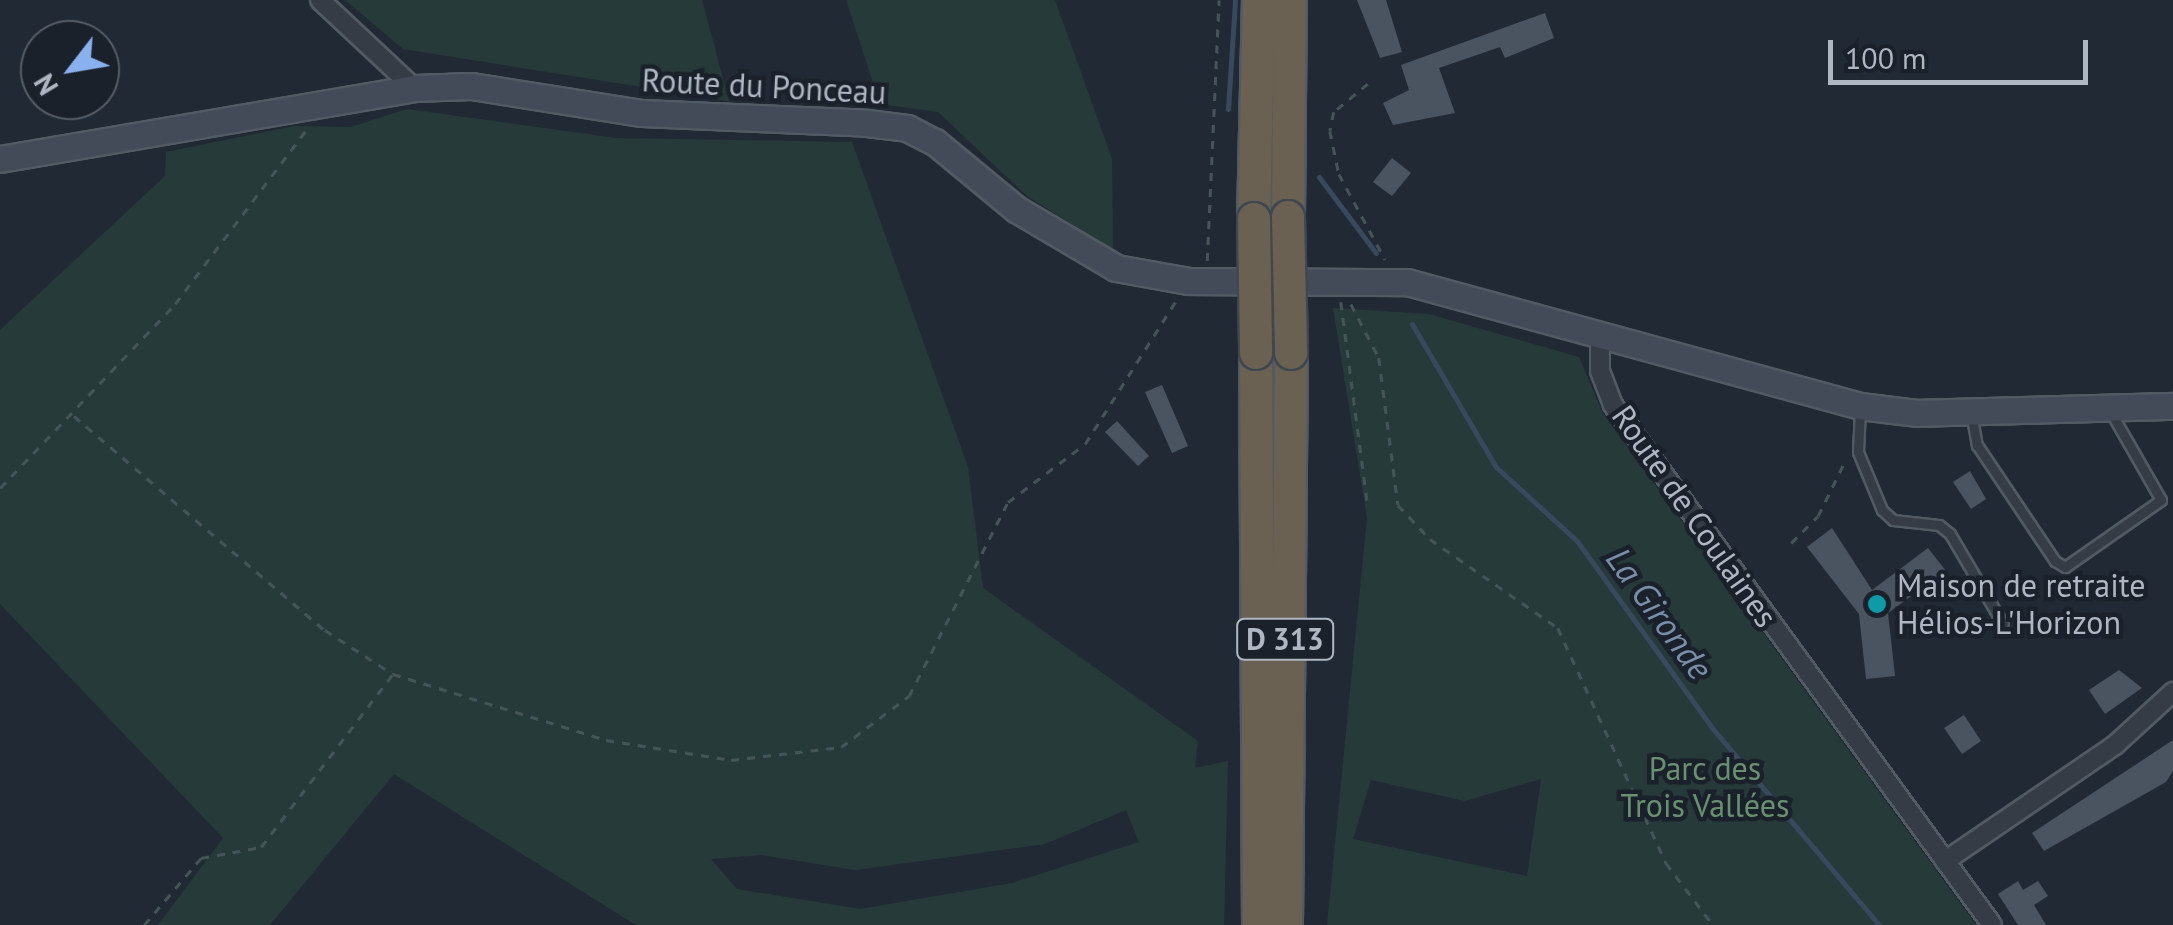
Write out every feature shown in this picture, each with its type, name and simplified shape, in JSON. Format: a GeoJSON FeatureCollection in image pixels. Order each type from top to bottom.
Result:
{"type":"FeatureCollection","features":[{"type":"Feature","properties":{"kind":"highway","name":"D 313"},"geometry":{"type":"LineString","coordinates":[[1258,925],[1254,219],[1260,0]]}},
{"type":"Feature","properties":{"kind":"highway","name":"D 313"},"geometry":{"type":"LineString","coordinates":[[1286,925],[1290,0]]}},
{"type":"Feature","properties":{"kind":"street"},"geometry":{"type":"LineString","coordinates":[[320,0],[414,88]]}},
{"type":"Feature","properties":{"kind":"street","name":"Route du Ponceau"},"geometry":{"type":"LineString","coordinates":[[0,158],[322,107],[414,88],[471,86],[642,113],[906,128],[1064,241],[1116,268],[1198,282],[1398,282],[1502,304],[1860,406],[1972,412],[2173,406]]}},
{"type":"Feature","properties":{"kind":"street","name":"Route de Coulaines"},"geometry":{"type":"LineString","coordinates":[[1600,334],[1600,371],[1613,405],[1992,925]]}},
{"type":"Feature","properties":{"kind":"street"},"geometry":{"type":"LineString","coordinates":[[1945,861],[2116,744],[2173,692]]}},
{"type":"Feature","properties":{"kind":"lane"},"geometry":{"type":"LineString","coordinates":[[1860,406],[1858,452],[1882,510],[1892,520],[1939,525],[1950,534],[2003,624]]}},
{"type":"Feature","properties":{"kind":"lane"},"geometry":{"type":"LineString","coordinates":[[1972,412],[1977,445],[2055,561],[2065,567],[2160,500],[2109,408]]}},
{"type":"Feature","properties":{"kind":"path"},"geometry":{"type":"LineString","coordinates":[[74,416],[325,630],[393,674],[504,714],[624,743],[731,760],[841,747],[910,696],[1008,502],[1086,444],[1198,282],[1219,0]]}},
{"type":"Feature","properties":{"kind":"path"},"geometry":{"type":"LineString","coordinates":[[1368,84],[1334,112],[1330,130],[1339,174],[1398,282]]}},
{"type":"Feature","properties":{"kind":"path"},"geometry":{"type":"LineString","coordinates":[[0,488],[74,416],[220,248],[322,107]]}},
{"type":"Feature","properties":{"kind":"path"},"geometry":{"type":"LineString","coordinates":[[1338,280],[1368,506]]}},
{"type":"Feature","properties":{"kind":"path"},"geometry":{"type":"LineString","coordinates":[[1338,280],[1379,358],[1398,505],[1430,539],[1558,628],[1666,863],[1714,925]]}},
{"type":"Feature","properties":{"kind":"path"},"geometry":{"type":"LineString","coordinates":[[1792,543],[1818,516],[1846,460]]}},
{"type":"Feature","properties":{"kind":"path"},"geometry":{"type":"LineString","coordinates":[[144,925],[201,858],[261,848],[393,674]]}},
{"type":"Feature","properties":{"kind":"green space"},"geometry":{"type":"Polygon","coordinates":[[[345,0],[702,0],[729,101],[403,49],[345,0]]]}},
{"type":"Feature","properties":{"kind":"green space"},"geometry":{"type":"Polygon","coordinates":[[[846,0],[1055,0],[1112,159],[1113,250],[1027,196],[938,112],[880,104],[846,0]]]}},
{"type":"Feature","properties":{"kind":"green space"},"geometry":{"type":"Polygon","coordinates":[[[407,109],[616,138],[852,142],[968,467],[983,588],[1198,741],[1195,768],[1228,761],[1224,925],[636,925],[394,774],[270,925],[158,925],[223,838],[0,604],[0,330],[165,176],[166,152],[294,126],[351,127],[407,109]],[[1126,810],[1045,844],[855,870],[762,855],[711,859],[737,889],[860,909],[1012,883],[1139,842],[1126,810]]]}},
{"type":"Feature","properties":{"kind":"green space","name":"Parc des Trois Vallées"},"geometry":{"type":"Polygon","coordinates":[[[1333,308],[1429,314],[1579,357],[1602,412],[1976,925],[1327,925],[1367,518],[1333,308]],[[1541,779],[1465,801],[1371,780],[1353,839],[1527,876],[1541,779]]]}},
{"type":"Feature","properties":{"kind":"building"},"geometry":{"type":"Polygon","coordinates":[[[1357,0],[1386,0],[1402,52],[1380,58],[1357,0]]]}},
{"type":"Feature","properties":{"kind":"building"},"geometry":{"type":"Polygon","coordinates":[[[1545,13],[1554,38],[1505,58],[1500,47],[1439,68],[1455,113],[1393,125],[1383,103],[1409,90],[1401,65],[1545,13]]]}},
{"type":"Feature","properties":{"kind":"building"},"geometry":{"type":"Polygon","coordinates":[[[1392,158],[1411,173],[1392,196],[1373,182],[1392,158]]]}},
{"type":"Feature","properties":{"kind":"building"},"geometry":{"type":"Polygon","coordinates":[[[1162,385],[1188,446],[1172,453],[1145,392],[1162,385]]]}},
{"type":"Feature","properties":{"kind":"building"},"geometry":{"type":"Polygon","coordinates":[[[1117,421],[1149,456],[1138,466],[1105,432],[1117,421]]]}},
{"type":"Feature","properties":{"kind":"building"},"geometry":{"type":"Polygon","coordinates":[[[1970,471],[1986,499],[1971,509],[1953,482],[1970,471]]]}},
{"type":"Feature","properties":{"kind":"building","name":"Maison de retraite Hélios-L'Horizon"},"geometry":{"type":"Polygon","coordinates":[[[1832,528],[1872,590],[1928,548],[1946,571],[1888,613],[1895,676],[1866,679],[1859,614],[1807,547],[1832,528]]]}},
{"type":"Feature","properties":{"kind":"building"},"geometry":{"type":"Polygon","coordinates":[[[2119,670],[2142,688],[2105,714],[2089,690],[2119,670]]]}},
{"type":"Feature","properties":{"kind":"building"},"geometry":{"type":"Polygon","coordinates":[[[1964,715],[1981,741],[1962,754],[1944,728],[1964,715]]]}},
{"type":"Feature","properties":{"kind":"building"},"geometry":{"type":"Polygon","coordinates":[[[2173,740],[2173,771],[2166,782],[2044,851],[2032,833],[2173,740]]]}},
{"type":"Feature","properties":{"kind":"building"},"geometry":{"type":"Polygon","coordinates":[[[2018,881],[2023,890],[2038,881],[2048,896],[2034,905],[2046,925],[2018,925],[1998,894],[2018,881]]]}},
{"type":"Feature","properties":{"kind":"waterway","name":"La Gironde"},"geometry":{"type":"LineString","coordinates":[[1228,109],[1235,0]]}},
{"type":"Feature","properties":{"kind":"waterway","name":"La Gironde"},"geometry":{"type":"LineString","coordinates":[[1319,177],[1376,253]]}},
{"type":"Feature","properties":{"kind":"waterway","name":"La Gironde"},"geometry":{"type":"LineString","coordinates":[[1412,324],[1496,467],[1577,541],[1713,729],[1879,925]]}},
{"type":"Feature","properties":{"kind":"place","name":"Maison de retraite Hélios-L'Horizon"},"geometry":{"type":"Point","coordinates":[1877,604]}}]}
